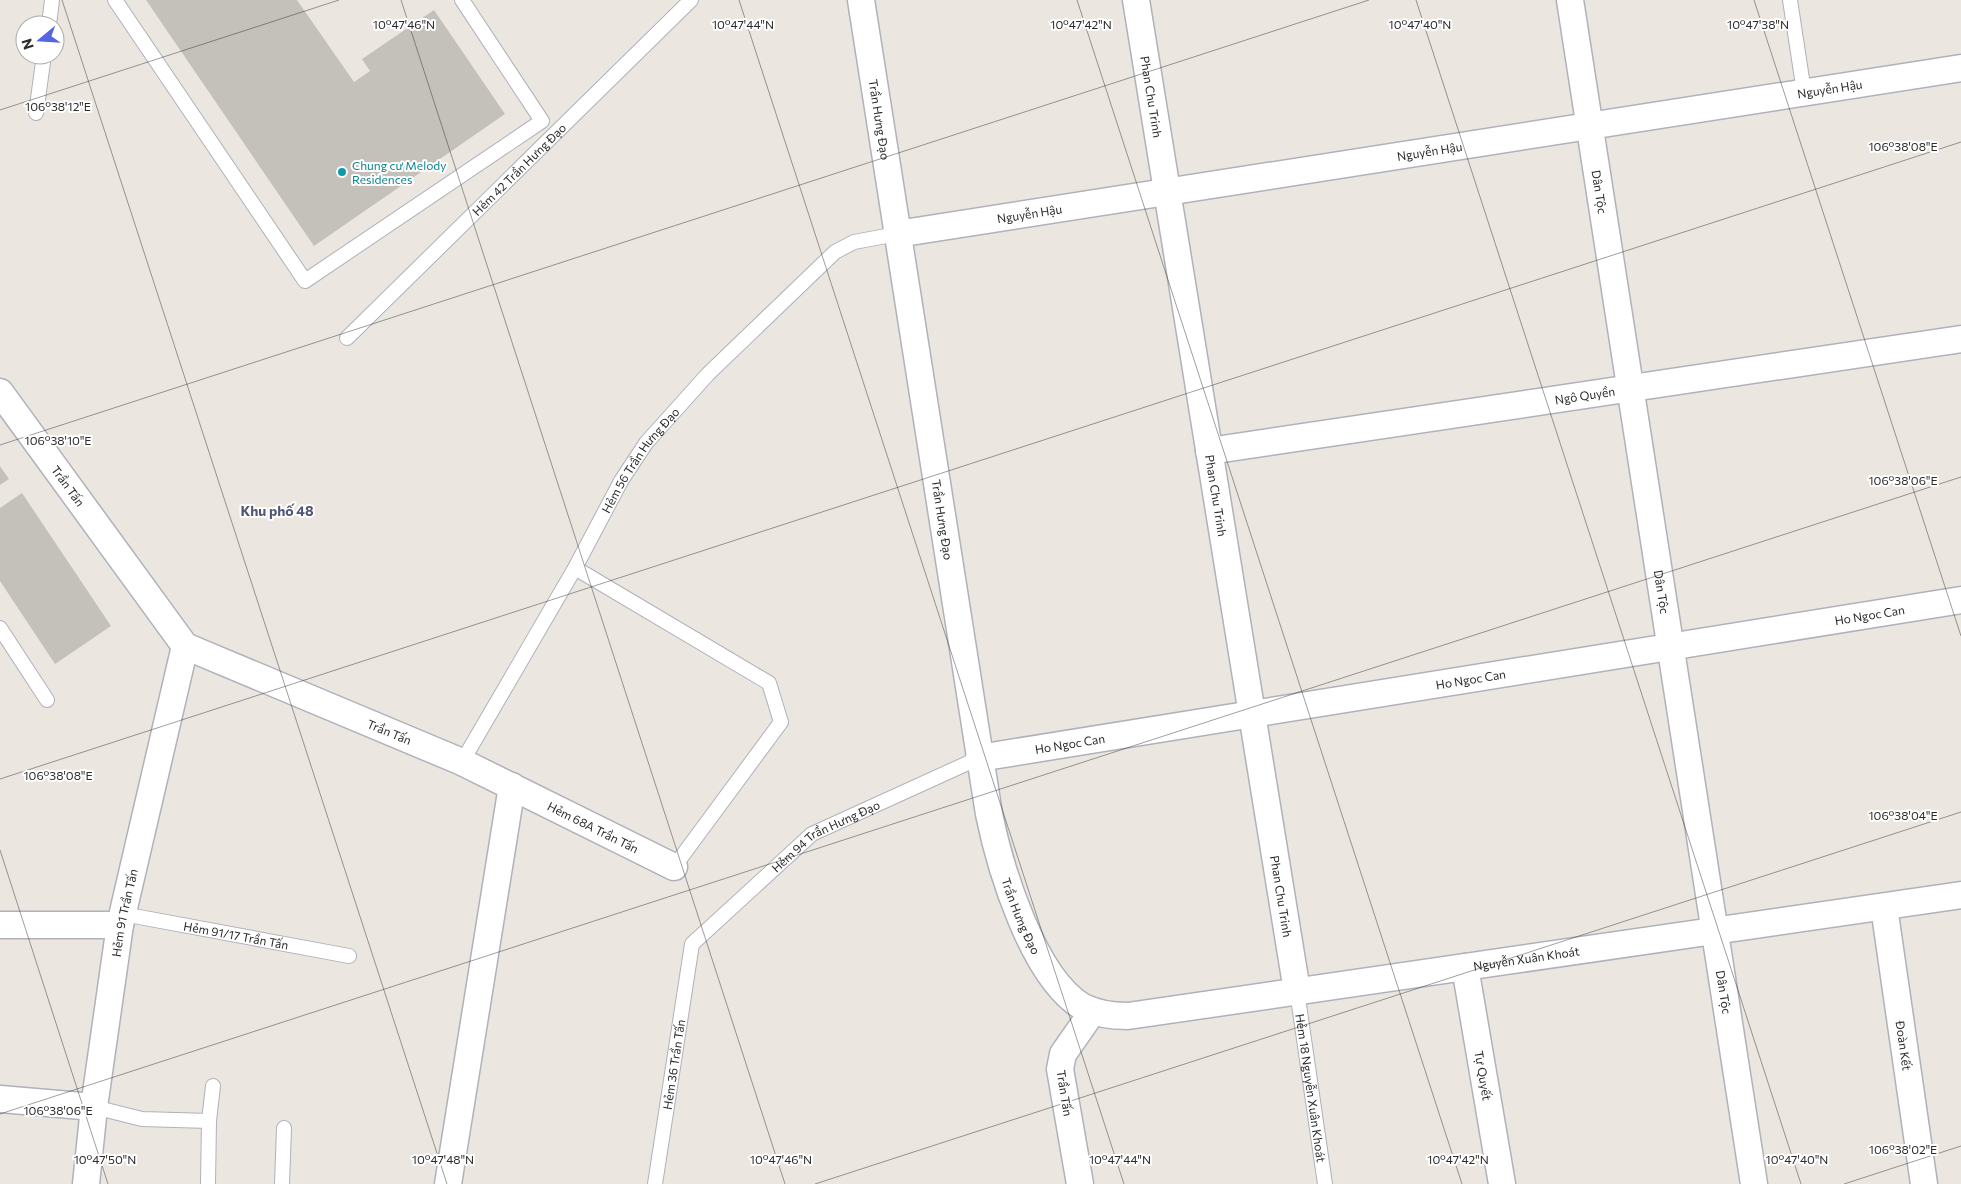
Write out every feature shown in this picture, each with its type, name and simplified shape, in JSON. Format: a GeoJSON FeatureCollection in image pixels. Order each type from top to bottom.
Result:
{"type":"FeatureCollection","features":[{"type":"Feature","properties":{"kind":"street","name":"Trần Hưng Đạo"},"geometry":{"type":"LineString","coordinates":[[861,0],[995,843],[1023,925],[1042,959],[1058,984],[1072,998],[1093,1011]]}},
{"type":"Feature","properties":{"kind":"street","name":"Phan Chu Trinh"},"geometry":{"type":"LineString","coordinates":[[1136,0],[1297,991]]}},
{"type":"Feature","properties":{"kind":"street","name":"Dân Tộc"},"geometry":{"type":"LineString","coordinates":[[1570,0],[1754,1184]]}},
{"type":"Feature","properties":{"kind":"street","name":"Nguyễn Hậu"},"geometry":{"type":"LineString","coordinates":[[897,234],[1961,68]]}},
{"type":"Feature","properties":{"kind":"street","name":"Ngô Quyền"},"geometry":{"type":"LineString","coordinates":[[1209,451],[1961,339]]}},
{"type":"Feature","properties":{"kind":"street","name":"Trần Tấn"},"geometry":{"type":"LineString","coordinates":[[0,392],[185,646],[462,762],[512,786]]}},
{"type":"Feature","properties":{"kind":"street","name":"Ho Ngoc Can"},"geometry":{"type":"LineString","coordinates":[[980,758],[1961,600]]}},
{"type":"Feature","properties":{"kind":"street","name":"Hẻm 91 Trần Tấn"},"geometry":{"type":"LineString","coordinates":[[86,1184],[94,1107],[121,920],[185,646]]}},
{"type":"Feature","properties":{"kind":"street","name":"Hẻm 68A Trần Tấn"},"geometry":{"type":"LineString","coordinates":[[512,786],[674,867]]}},
{"type":"Feature","properties":{"kind":"street"},"geometry":{"type":"LineString","coordinates":[[450,1184],[512,786]]}},
{"type":"Feature","properties":{"kind":"street","name":"Nguyễn Xuân Khoát"},"geometry":{"type":"LineString","coordinates":[[1093,1011],[1116,1016],[1128,1016],[1961,895]]}},
{"type":"Feature","properties":{"kind":"street","name":"Đoàn Kết"},"geometry":{"type":"LineString","coordinates":[[1884,907],[1924,1184]]}},
{"type":"Feature","properties":{"kind":"street"},"geometry":{"type":"LineString","coordinates":[[0,925],[121,920]]}},
{"type":"Feature","properties":{"kind":"street","name":"Tự Quyết"},"geometry":{"type":"LineString","coordinates":[[1465,967],[1502,1184]]}},
{"type":"Feature","properties":{"kind":"street","name":"Trần Tấn"},"geometry":{"type":"LineString","coordinates":[[1080,1184],[1060,1069],[1063,1054],[1093,1011]]}},
{"type":"Feature","properties":{"kind":"street"},"geometry":{"type":"LineString","coordinates":[[0,1099],[94,1107]]}},
{"type":"Feature","properties":{"kind":"lane"},"geometry":{"type":"LineString","coordinates":[[50,15],[52,0]]}},
{"type":"Feature","properties":{"kind":"lane"},"geometry":{"type":"LineString","coordinates":[[115,0],[305,281],[542,121],[462,0]]}},
{"type":"Feature","properties":{"kind":"lane","name":"Hẻm 42 Trần Hưng Đạo"},"geometry":{"type":"LineString","coordinates":[[347,338],[691,0]]}},
{"type":"Feature","properties":{"kind":"lane"},"geometry":{"type":"LineString","coordinates":[[1790,0],[1804,92]]}},
{"type":"Feature","properties":{"kind":"lane"},"geometry":{"type":"LineString","coordinates":[[36,113],[43,65]]}},
{"type":"Feature","properties":{"kind":"lane","name":"Hẻm 56 Trần Hưng Đạo"},"geometry":{"type":"LineString","coordinates":[[462,762],[575,568],[621,481],[646,443],[708,374],[835,252],[854,242],[897,234]]}},
{"type":"Feature","properties":{"kind":"lane"},"geometry":{"type":"LineString","coordinates":[[575,568],[769,683],[781,722],[674,867]]}},
{"type":"Feature","properties":{"kind":"lane"},"geometry":{"type":"LineString","coordinates":[[0,628],[47,700]]}},
{"type":"Feature","properties":{"kind":"lane","name":"Hẻm 94 Trần Hưng Đạo"},"geometry":{"type":"LineString","coordinates":[[692,944],[812,834],[980,758]]}},
{"type":"Feature","properties":{"kind":"lane","name":"Hẻm 91/17 Trần Tấn"},"geometry":{"type":"LineString","coordinates":[[121,920],[349,956]]}},
{"type":"Feature","properties":{"kind":"lane","name":"Hẻm 36 Trần Tấn"},"geometry":{"type":"LineString","coordinates":[[654,1184],[692,944]]}},
{"type":"Feature","properties":{"kind":"lane","name":"Hẻm 18 Nguyễn Xuân Khoát"},"geometry":{"type":"LineString","coordinates":[[1297,991],[1325,1184]]}},
{"type":"Feature","properties":{"kind":"lane"},"geometry":{"type":"LineString","coordinates":[[208,1184],[209,1121],[213,1086]]}},
{"type":"Feature","properties":{"kind":"lane"},"geometry":{"type":"LineString","coordinates":[[94,1107],[142,1119],[209,1121]]}},
{"type":"Feature","properties":{"kind":"lane"},"geometry":{"type":"LineString","coordinates":[[282,1184],[284,1128]]}},
{"type":"Feature","properties":{"kind":"building","name":"Chung cư Melody Residences"},"geometry":{"type":"Polygon","coordinates":[[[146,0],[297,0],[354,82],[370,71],[362,59],[434,10],[505,114],[314,246],[146,0]]]}},
{"type":"Feature","properties":{"kind":"building"},"geometry":{"type":"Polygon","coordinates":[[[0,466],[9,479],[0,485],[0,466]]]}},
{"type":"Feature","properties":{"kind":"building"},"geometry":{"type":"Polygon","coordinates":[[[22,493],[111,626],[55,664],[0,581],[0,508],[22,493]]]}},
{"type":"Feature","properties":{"kind":"place","name":"Chung cư Melody Residences"},"geometry":{"type":"Point","coordinates":[342,172]}},
{"type":"Feature","properties":{"kind":"district","name":"Khu phố 48"},"geometry":{"type":"Point","coordinates":[277,510]}}]}
